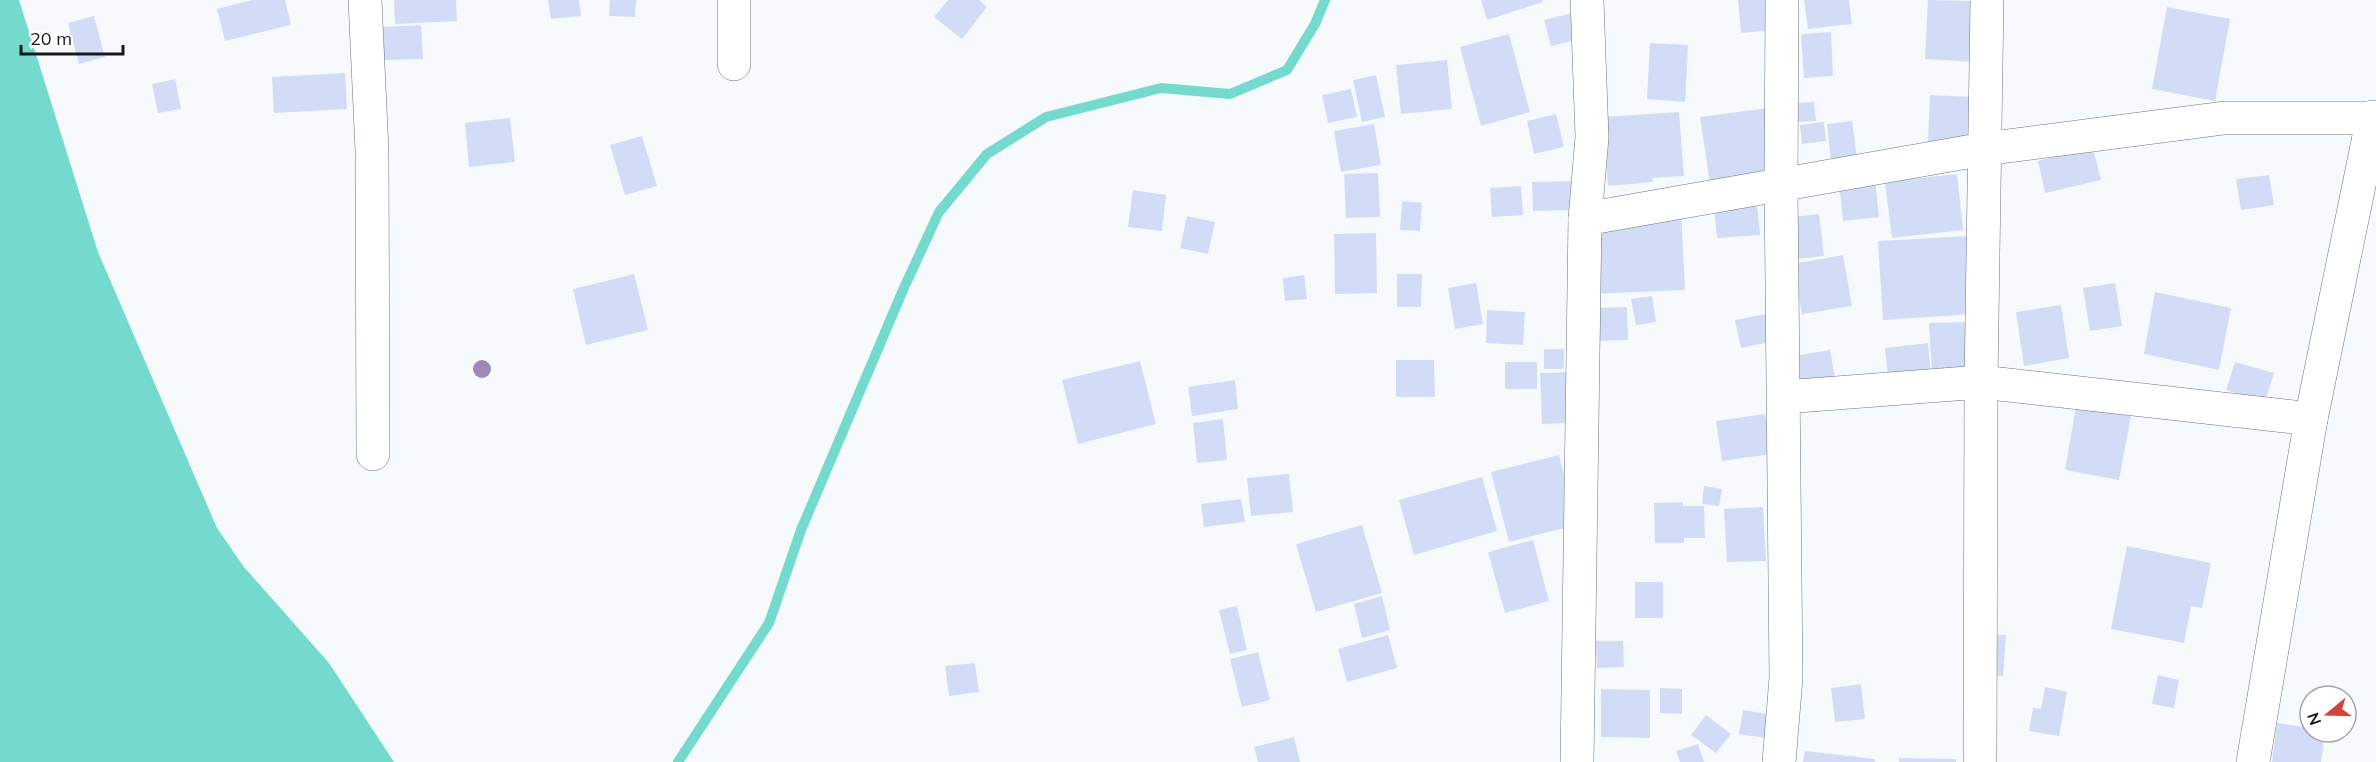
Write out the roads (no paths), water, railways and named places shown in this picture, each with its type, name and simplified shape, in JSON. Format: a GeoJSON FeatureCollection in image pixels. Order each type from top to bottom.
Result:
{"type":"FeatureCollection","features":[{"type":"Feature","properties":{"kind":"street"},"geometry":{"type":"LineString","coordinates":[[365,0],[372,151],[373,454]]}},
{"type":"Feature","properties":{"kind":"street"},"geometry":{"type":"LineString","coordinates":[[734,0],[734,64]]}},
{"type":"Feature","properties":{"kind":"street"},"geometry":{"type":"LineString","coordinates":[[1577,762],[1585,219],[1592,137],[1587,0]]}},
{"type":"Feature","properties":{"kind":"street"},"geometry":{"type":"LineString","coordinates":[[1779,762],[1786,678],[1781,185],[1782,0]]}},
{"type":"Feature","properties":{"kind":"street"},"geometry":{"type":"LineString","coordinates":[[1980,762],[1981,382],[1987,0]]}},
{"type":"Feature","properties":{"kind":"street"},"geometry":{"type":"LineString","coordinates":[[1585,219],[1984,149],[2224,118],[2375,117],[2311,419],[2253,762]]}},
{"type":"Feature","properties":{"kind":"street"},"geometry":{"type":"LineString","coordinates":[[1784,397],[1981,382],[2311,419]]}},
{"type":"Feature","properties":{"kind":"waterway"},"geometry":{"type":"LineString","coordinates":[[678,762],[769,623],[801,530],[903,290],[939,212],[987,154],[1046,117],[1161,88],[1230,94],[1287,70],[1315,24],[1325,0]]}}]}
